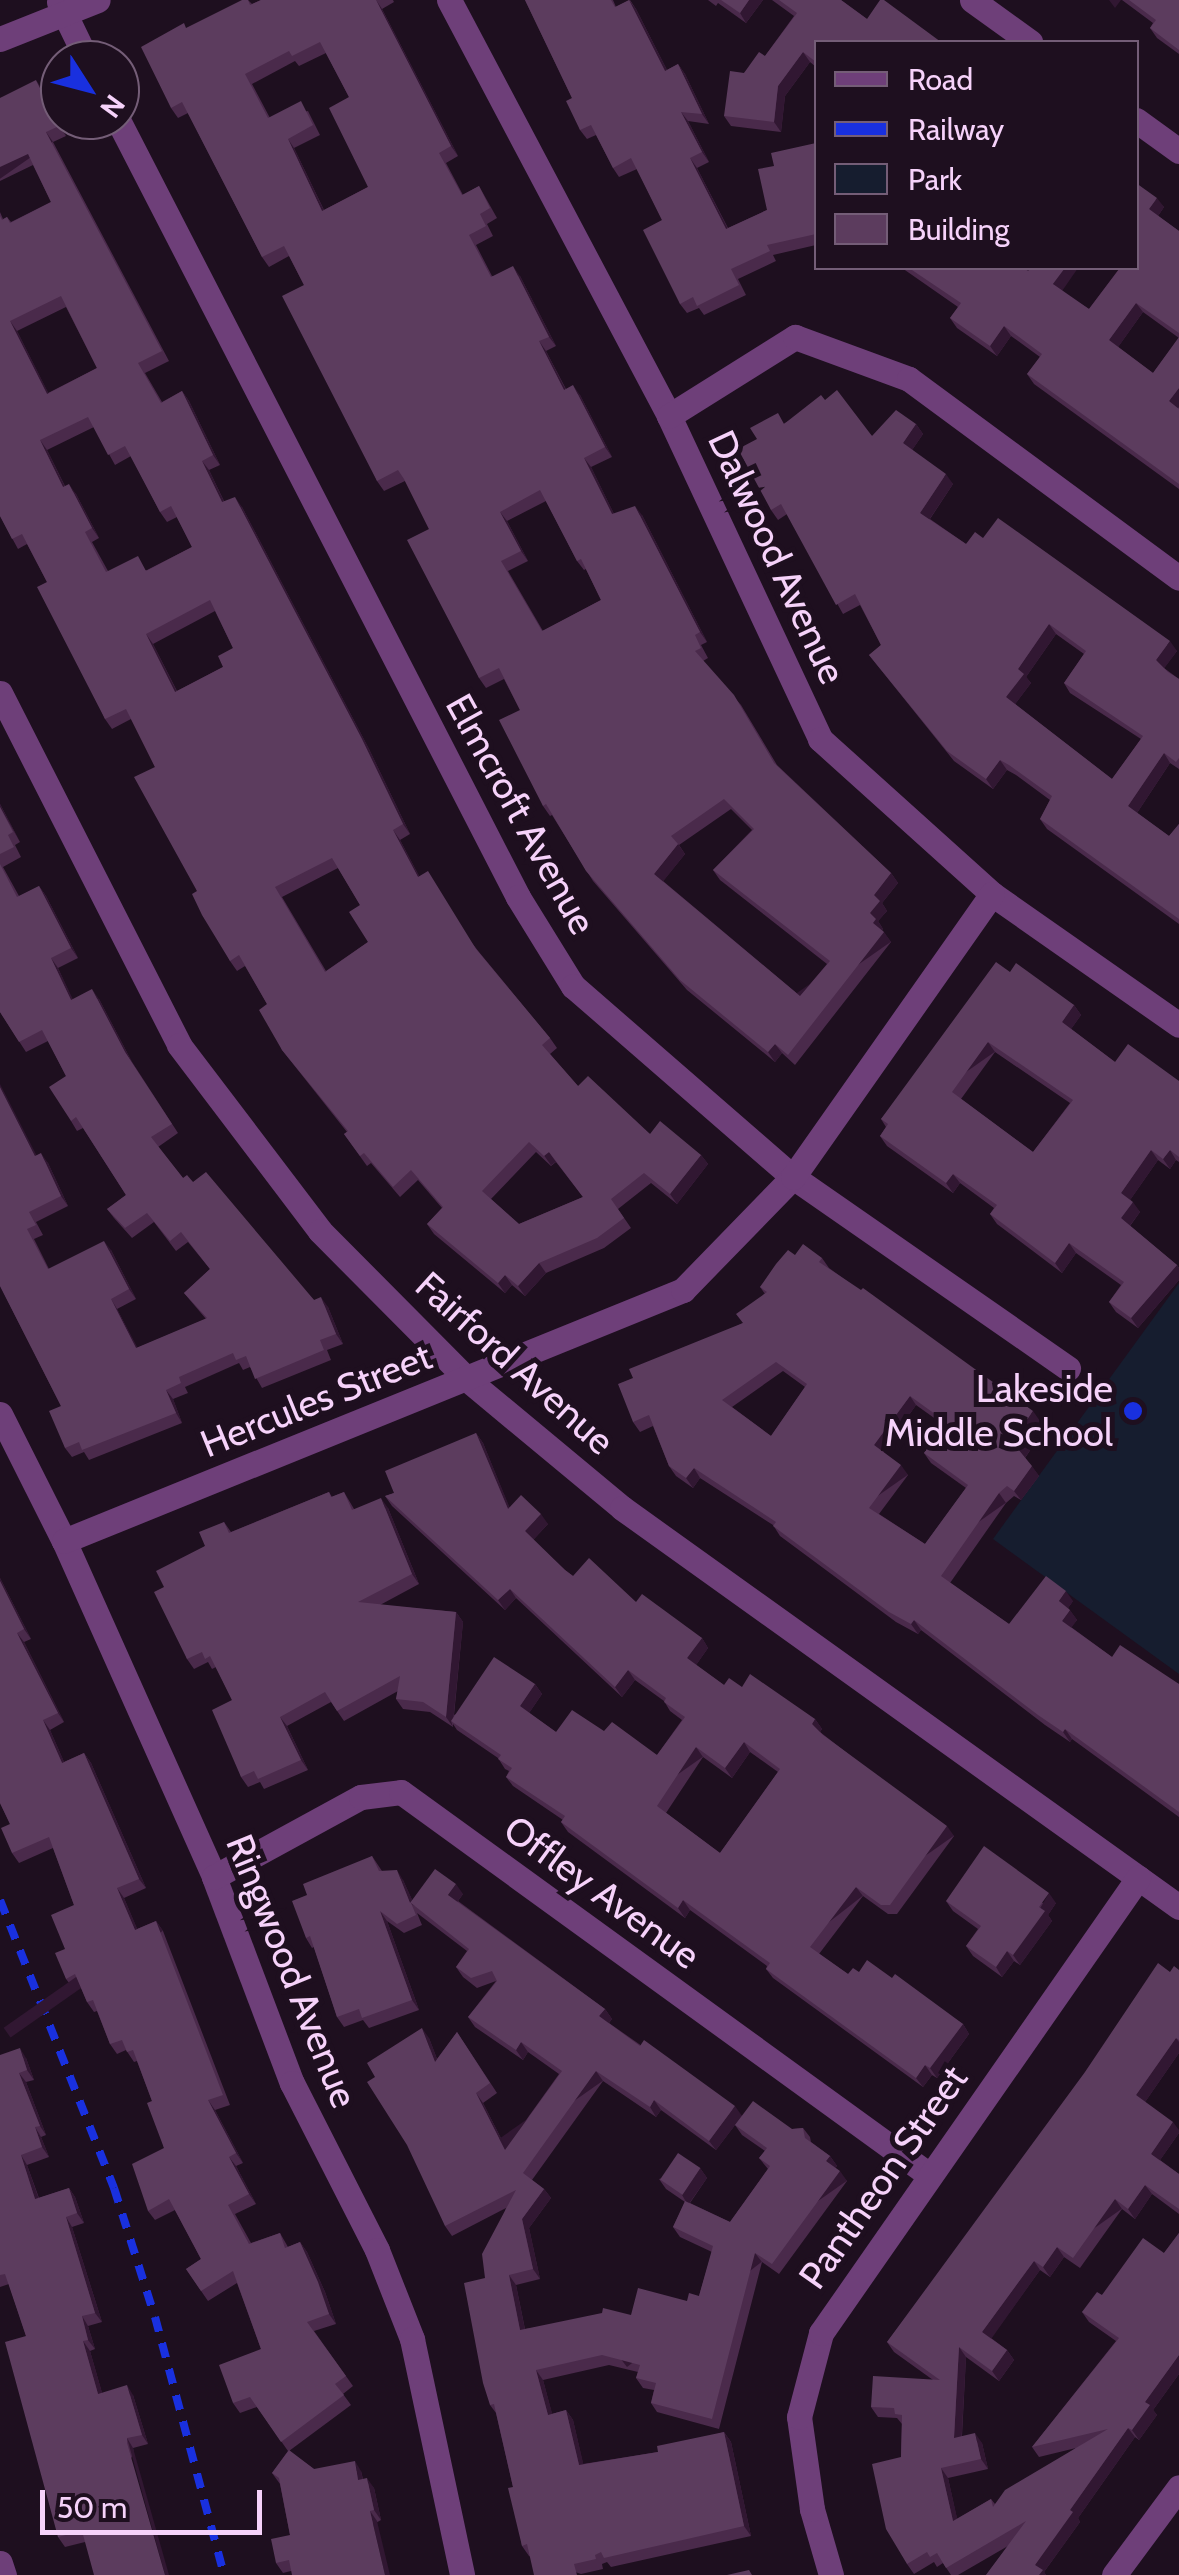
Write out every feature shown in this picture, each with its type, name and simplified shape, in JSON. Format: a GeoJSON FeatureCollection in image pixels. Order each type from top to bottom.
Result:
{"type":"FeatureCollection","features":[{"type":"Feature","properties":{"kind":"street"},"geometry":{"type":"LineString","coordinates":[[0,39],[61,7],[98,0]]}},
{"type":"Feature","properties":{"kind":"street","name":"Dalwood Avenue"},"geometry":{"type":"LineString","coordinates":[[450,0],[669,416],[820,738],[992,894],[1179,1026]]}},
{"type":"Feature","properties":{"kind":"street"},"geometry":{"type":"LineString","coordinates":[[972,0],[1027,40]]}},
{"type":"Feature","properties":{"kind":"street"},"geometry":{"type":"LineString","coordinates":[[61,7],[78,40]]}},
{"type":"Feature","properties":{"kind":"street"},"geometry":{"type":"LineString","coordinates":[[1139,122],[1179,151]]}},
{"type":"Feature","properties":{"kind":"street","name":"Elmcroft Avenue"},"geometry":{"type":"LineString","coordinates":[[128,140],[518,897],[574,986],[793,1178],[1068,1368]]}},
{"type":"Feature","properties":{"kind":"street"},"geometry":{"type":"LineString","coordinates":[[669,416],[795,337],[909,378],[1179,578]]}},
{"type":"Feature","properties":{"kind":"street","name":"Fairford Avenue"},"geometry":{"type":"LineString","coordinates":[[0,693],[179,1045],[320,1231],[468,1380],[622,1508],[1179,1907]]}},
{"type":"Feature","properties":{"kind":"street","name":"Hercules Street"},"geometry":{"type":"LineString","coordinates":[[64,1541],[684,1290],[793,1178],[992,894]]}},
{"type":"Feature","properties":{"kind":"street","name":"Ringwood Avenue"},"geometry":{"type":"LineString","coordinates":[[0,1414],[64,1541],[214,1877],[292,2084],[378,2250],[412,2339],[462,2575]]}},
{"type":"Feature","properties":{"kind":"street","name":"Offley Avenue"},"geometry":{"type":"LineString","coordinates":[[214,1877],[362,1797],[402,1792],[928,2174]]}},
{"type":"Feature","properties":{"kind":"street","name":"Pantheon Street"},"geometry":{"type":"LineString","coordinates":[[827,2565],[804,2466],[799,2417],[807,2374],[821,2333],[928,2174],[1138,1878]]}},
{"type":"Feature","properties":{"kind":"street"},"geometry":{"type":"LineString","coordinates":[[1114,2575],[1179,2486]]}},
{"type":"Feature","properties":{"kind":"street"},"geometry":{"type":"LineString","coordinates":[[0,2563],[4,2575]]}},
{"type":"Feature","properties":{"kind":"green space","name":"Lakeside Middle School"},"geometry":{"type":"Polygon","coordinates":[[[1179,1283],[1179,1674],[993,1539],[1179,1283]]]}},
{"type":"Feature","properties":{"kind":"building"},"geometry":{"type":"Polygon","coordinates":[[[242,0],[248,0],[250,5],[261,0],[376,0],[451,146],[439,153],[462,195],[479,186],[490,208],[480,214],[486,226],[469,235],[491,277],[513,266],[549,337],[539,341],[564,390],[573,385],[605,447],[584,458],[612,514],[635,506],[700,632],[695,635],[701,648],[695,651],[734,695],[774,763],[891,873],[874,895],[880,901],[870,913],[876,919],[873,923],[884,932],[788,1055],[775,1044],[768,1052],[680,980],[586,871],[546,804],[543,806],[499,720],[520,710],[499,668],[479,678],[407,540],[429,529],[404,479],[398,470],[377,481],[282,296],[304,285],[284,246],[262,257],[182,102],[171,108],[141,47],[184,23],[186,28],[242,0]],[[320,42],[292,56],[289,51],[245,74],[268,118],[301,101],[313,125],[288,139],[322,211],[368,187],[329,108],[349,97],[320,42]],[[540,490],[500,512],[521,551],[501,561],[542,631],[601,600],[540,490]],[[724,799],[671,836],[678,844],[654,874],[800,996],[830,961],[713,870],[754,829],[724,799]]]}},
{"type":"Feature","properties":{"kind":"building"},"geometry":{"type":"Polygon","coordinates":[[[525,0],[611,0],[615,7],[629,0],[665,71],[678,64],[702,114],[681,112],[702,152],[690,158],[726,229],[767,210],[758,169],[774,166],[771,153],[814,143],[814,234],[767,245],[770,251],[731,269],[739,285],[697,306],[693,297],[680,304],[643,230],[662,220],[631,158],[613,168],[591,125],[580,130],[566,101],[572,98],[525,0]]]}},
{"type":"Feature","properties":{"kind":"building"},"geometry":{"type":"Polygon","coordinates":[[[721,0],[749,0],[740,13],[721,0]]]}},
{"type":"Feature","properties":{"kind":"building"},"geometry":{"type":"Polygon","coordinates":[[[779,0],[841,0],[867,19],[884,0],[938,40],[814,40],[814,60],[803,52],[778,86],[774,122],[724,116],[730,71],[744,73],[759,52],[765,56],[797,13],[779,0]]]}},
{"type":"Feature","properties":{"kind":"building"},"geometry":{"type":"Polygon","coordinates":[[[1129,0],[1179,0],[1179,50],[1150,28],[1156,20],[1129,0]]]}},
{"type":"Feature","properties":{"kind":"building"},"geometry":{"type":"Polygon","coordinates":[[[36,80],[40,88],[40,140],[50,140],[162,351],[138,363],[161,403],[182,391],[213,455],[202,461],[222,502],[235,497],[362,739],[403,824],[393,830],[418,877],[428,871],[476,949],[550,1038],[542,1045],[578,1086],[588,1076],[650,1134],[660,1121],[701,1155],[670,1194],[644,1173],[611,1199],[624,1218],[597,1238],[539,1263],[518,1286],[505,1275],[498,1283],[427,1224],[443,1207],[411,1170],[393,1187],[364,1153],[360,1156],[344,1134],[348,1131],[282,1050],[259,1010],[267,1004],[239,955],[230,961],[202,915],[192,894],[197,891],[134,777],[155,767],[126,709],[105,719],[37,587],[47,582],[22,534],[12,539],[0,516],[0,216],[2,220],[7,217],[10,223],[51,202],[28,154],[0,167],[0,98],[36,80]],[[61,296],[10,321],[47,394],[97,368],[61,296]],[[88,417],[40,440],[63,487],[69,484],[92,528],[85,532],[106,572],[138,556],[146,571],[192,547],[171,506],[160,512],[125,446],[108,455],[88,417]],[[210,600],[146,634],[175,692],[223,667],[218,656],[233,648],[210,600]],[[332,858],[275,887],[325,972],[368,942],[349,912],[360,905],[332,858]],[[529,1142],[482,1191],[519,1224],[583,1197],[549,1152],[544,1156],[529,1142]]]}},
{"type":"Feature","properties":{"kind":"building"},"geometry":{"type":"Polygon","coordinates":[[[1139,185],[1157,198],[1149,209],[1179,231],[1179,333],[1136,303],[1109,340],[1153,373],[1179,337],[1179,388],[1169,401],[1179,409],[1179,484],[1027,374],[1042,354],[1004,326],[990,346],[950,318],[961,303],[912,270],[1064,270],[1053,284],[1089,309],[1118,270],[1139,270],[1139,185]]]}},
{"type":"Feature","properties":{"kind":"building"},"geometry":{"type":"Polygon","coordinates":[[[837,390],[872,436],[896,410],[916,424],[903,443],[946,474],[920,513],[966,544],[975,532],[983,538],[998,518],[1170,641],[1156,660],[1179,679],[1179,758],[1176,762],[1164,753],[1128,806],[1169,836],[1179,824],[1179,919],[1040,819],[1052,796],[1000,760],[986,779],[947,751],[869,655],[881,645],[855,594],[836,605],[781,504],[771,510],[738,449],[757,439],[750,428],[778,413],[784,424],[821,395],[825,400],[837,390]],[[1049,624],[1018,669],[1024,674],[1006,697],[1112,779],[1143,736],[1064,683],[1086,651],[1049,624]]]}},
{"type":"Feature","properties":{"kind":"building"},"geometry":{"type":"Polygon","coordinates":[[[0,807],[13,832],[8,835],[14,847],[0,854],[0,807]]]}},
{"type":"Feature","properties":{"kind":"building"},"geometry":{"type":"Polygon","coordinates":[[[0,864],[17,897],[39,886],[71,948],[51,958],[71,1000],[92,989],[125,1052],[172,1124],[151,1137],[183,1178],[187,1175],[193,1182],[206,1172],[314,1300],[321,1297],[336,1334],[320,1340],[324,1350],[255,1379],[246,1356],[236,1360],[233,1353],[179,1377],[181,1383],[166,1390],[176,1413],[82,1450],[79,1442],[65,1448],[49,1411],[61,1406],[0,1286],[0,1087],[35,1156],[41,1153],[61,1196],[29,1212],[36,1225],[27,1229],[48,1269],[104,1241],[129,1289],[111,1299],[136,1348],[207,1318],[184,1293],[210,1269],[181,1232],[170,1241],[147,1213],[125,1228],[107,1209],[126,1195],[76,1117],[71,1121],[49,1087],[66,1076],[42,1030],[19,1042],[0,1012],[0,864]]]}},
{"type":"Feature","properties":{"kind":"building"},"geometry":{"type":"Polygon","coordinates":[[[996,962],[1010,972],[1016,963],[1074,1005],[1062,1022],[1115,1062],[1128,1044],[1179,1081],[1179,1157],[1170,1150],[1163,1159],[1151,1150],[1121,1193],[1133,1202],[1121,1218],[1177,1265],[1131,1318],[1109,1302],[1124,1282],[1069,1243],[1055,1263],[990,1214],[997,1205],[953,1174],[946,1183],[880,1136],[888,1124],[881,1119],[996,962]],[[988,1042],[952,1092],[1033,1152],[1073,1100],[988,1042]]]}},
{"type":"Feature","properties":{"kind":"building"},"geometry":{"type":"Polygon","coordinates":[[[803,1244],[822,1258],[819,1262],[863,1288],[1033,1411],[1019,1431],[1027,1436],[1018,1449],[1032,1466],[1014,1491],[1007,1486],[999,1493],[941,1576],[1009,1624],[1046,1576],[1066,1591],[1059,1601],[1070,1610],[1062,1621],[1112,1657],[1120,1645],[1179,1684],[1179,1812],[1065,1729],[1063,1732],[1038,1715],[914,1620],[911,1624],[889,1612],[773,1526],[776,1522],[694,1468],[686,1478],[669,1466],[649,1415],[633,1422],[618,1384],[633,1378],[629,1369],[743,1323],[736,1314],[767,1292],[760,1287],[788,1250],[795,1255],[803,1244]],[[776,1362],[722,1400],[771,1436],[807,1384],[776,1362]],[[910,1396],[874,1445],[901,1465],[869,1508],[925,1544],[968,1485],[924,1453],[946,1422],[910,1396]]]}},
{"type":"Feature","properties":{"kind":"building"},"geometry":{"type":"Polygon","coordinates":[[[476,1433],[508,1509],[521,1495],[541,1514],[525,1531],[565,1570],[573,1576],[589,1558],[636,1602],[642,1594],[702,1638],[687,1658],[724,1685],[729,1678],[742,1687],[750,1674],[815,1719],[812,1724],[823,1735],[947,1826],[890,1905],[881,1905],[856,1887],[810,1947],[848,1974],[853,1968],[859,1972],[867,1960],[892,1978],[895,1974],[963,2024],[930,2068],[925,2065],[916,2078],[766,1969],[770,1963],[683,1900],[678,1908],[561,1822],[565,1816],[506,1777],[512,1768],[498,1759],[501,1755],[451,1721],[494,1657],[535,1684],[520,1706],[556,1732],[572,1710],[604,1731],[612,1722],[657,1755],[685,1717],[628,1670],[615,1687],[510,1589],[498,1600],[385,1496],[394,1493],[385,1471],[476,1433]],[[744,1742],[725,1768],[696,1747],[657,1806],[720,1853],[780,1769],[744,1742]]]}},
{"type":"Feature","properties":{"kind":"building"},"geometry":{"type":"Polygon","coordinates":[[[329,1492],[331,1497],[344,1492],[352,1510],[381,1498],[412,1574],[358,1602],[456,1612],[446,1717],[423,1702],[396,1699],[400,1676],[337,1711],[325,1692],[280,1717],[301,1760],[258,1779],[254,1771],[241,1777],[212,1710],[232,1700],[210,1656],[205,1659],[202,1652],[187,1659],[154,1592],[164,1587],[156,1571],[205,1546],[199,1532],[224,1522],[229,1533],[329,1492]]]}},
{"type":"Feature","properties":{"kind":"building"},"geometry":{"type":"Polygon","coordinates":[[[0,1581],[24,1629],[17,1633],[58,1713],[43,1720],[62,1763],[84,1753],[139,1879],[117,1888],[135,1930],[156,1921],[223,2095],[208,2100],[236,2153],[229,2157],[249,2194],[228,2205],[249,2244],[280,2233],[285,2248],[300,2242],[329,2314],[307,2322],[346,2376],[335,2384],[344,2395],[281,2442],[250,2397],[233,2403],[219,2365],[261,2349],[233,2271],[201,2291],[186,2269],[201,2259],[169,2199],[148,2211],[132,2164],[164,2148],[147,2103],[152,2101],[133,2050],[127,2052],[122,2040],[110,2044],[93,2000],[87,2002],[75,1974],[66,1979],[55,1953],[65,1949],[51,1915],[74,1905],[49,1837],[12,1853],[1,1828],[10,1824],[0,1803],[0,1581]]]}},
{"type":"Feature","properties":{"kind":"building"},"geometry":{"type":"Polygon","coordinates":[[[984,1846],[1049,1893],[1039,1907],[1045,1911],[1013,1955],[1007,1951],[996,1967],[966,1946],[981,1926],[946,1901],[984,1846]]]}},
{"type":"Feature","properties":{"kind":"building"},"geometry":{"type":"Polygon","coordinates":[[[372,1856],[379,1871],[397,1870],[410,1903],[435,1869],[456,1884],[448,1895],[605,2009],[599,2016],[640,2046],[644,2040],[735,2106],[709,2141],[654,2100],[650,2107],[596,2071],[523,2173],[544,2189],[522,2219],[533,2269],[509,2275],[520,2330],[602,2313],[603,2308],[631,2315],[638,2288],[687,2301],[689,2293],[699,2296],[713,2246],[673,2227],[685,2201],[730,2222],[770,2166],[759,2158],[767,2148],[735,2125],[753,2101],[792,2129],[803,2128],[805,2138],[830,2156],[826,2161],[840,2171],[772,2264],[755,2253],[712,2419],[651,2403],[656,2383],[636,2378],[640,2365],[602,2355],[536,2370],[548,2415],[566,2410],[579,2465],[658,2452],[657,2446],[724,2432],[744,2526],[604,2558],[601,2552],[595,2555],[596,2559],[574,2564],[577,2575],[534,2575],[527,2544],[522,2546],[508,2488],[513,2487],[494,2404],[490,2405],[483,2383],[464,2283],[485,2278],[482,2254],[516,2190],[445,2226],[407,2145],[367,2082],[375,2077],[367,2063],[422,2028],[435,2062],[457,2032],[490,2083],[476,2093],[505,2150],[562,2071],[521,2042],[516,2050],[468,2017],[497,1981],[492,1971],[471,1978],[456,1967],[469,1949],[411,1903],[416,1915],[397,1924],[380,1911],[412,2000],[362,2018],[359,2009],[337,2017],[310,1936],[306,1938],[292,1901],[307,1895],[303,1884],[372,1856]]]}},
{"type":"Feature","properties":{"kind":"building"},"geometry":{"type":"Polygon","coordinates":[[[1158,1963],[1170,1972],[1174,1966],[1179,1970],[1179,2040],[1176,2038],[1136,2095],[1173,2122],[1151,2154],[1179,2174],[1179,2209],[1145,2185],[1128,2209],[1115,2199],[1073,2258],[1057,2247],[1043,2267],[1034,2261],[982,2332],[1007,2350],[992,2371],[959,2347],[954,2438],[975,2433],[981,2459],[941,2468],[953,2521],[991,2499],[993,2507],[1005,2490],[1108,2429],[1032,2447],[1119,2338],[1082,2312],[1097,2292],[1102,2295],[1143,2238],[1164,2253],[1179,2233],[1179,2355],[1145,2402],[1150,2405],[1132,2430],[1128,2428],[1035,2565],[1043,2570],[1039,2575],[986,2575],[1026,2521],[946,2568],[937,2553],[930,2557],[927,2552],[907,2564],[886,2529],[872,2464],[901,2457],[902,2415],[895,2414],[894,2408],[871,2407],[873,2376],[940,2380],[887,2342],[1085,2072],[1158,1963]]]}},
{"type":"Feature","properties":{"kind":"building"},"geometry":{"type":"Polygon","coordinates":[[[20,2048],[27,2070],[19,2073],[40,2126],[35,2127],[42,2147],[21,2155],[35,2199],[69,2188],[77,2213],[66,2217],[95,2313],[82,2316],[88,2340],[83,2341],[98,2394],[127,2385],[142,2435],[127,2438],[127,2443],[165,2575],[94,2575],[82,2531],[58,2537],[5,2342],[26,2336],[5,2274],[0,2275],[0,2055],[20,2048]]]}},
{"type":"Feature","properties":{"kind":"building"},"geometry":{"type":"Polygon","coordinates":[[[678,2153],[700,2168],[682,2195],[660,2180],[678,2153]]]}},
{"type":"Feature","properties":{"kind":"building"},"geometry":{"type":"Polygon","coordinates":[[[289,2450],[314,2469],[355,2461],[358,2480],[367,2478],[374,2510],[370,2511],[385,2575],[292,2575],[289,2560],[276,2563],[271,2539],[290,2535],[279,2478],[272,2473],[289,2450]]]}},
{"type":"Feature","properties":{"kind":"railway"},"geometry":{"type":"LineString","coordinates":[[0,1900],[114,2188],[155,2317],[224,2575]]}},
{"type":"Feature","properties":{"kind":"place","name":"Lakeside Middle School"},"geometry":{"type":"Point","coordinates":[1133,1411]}}]}
